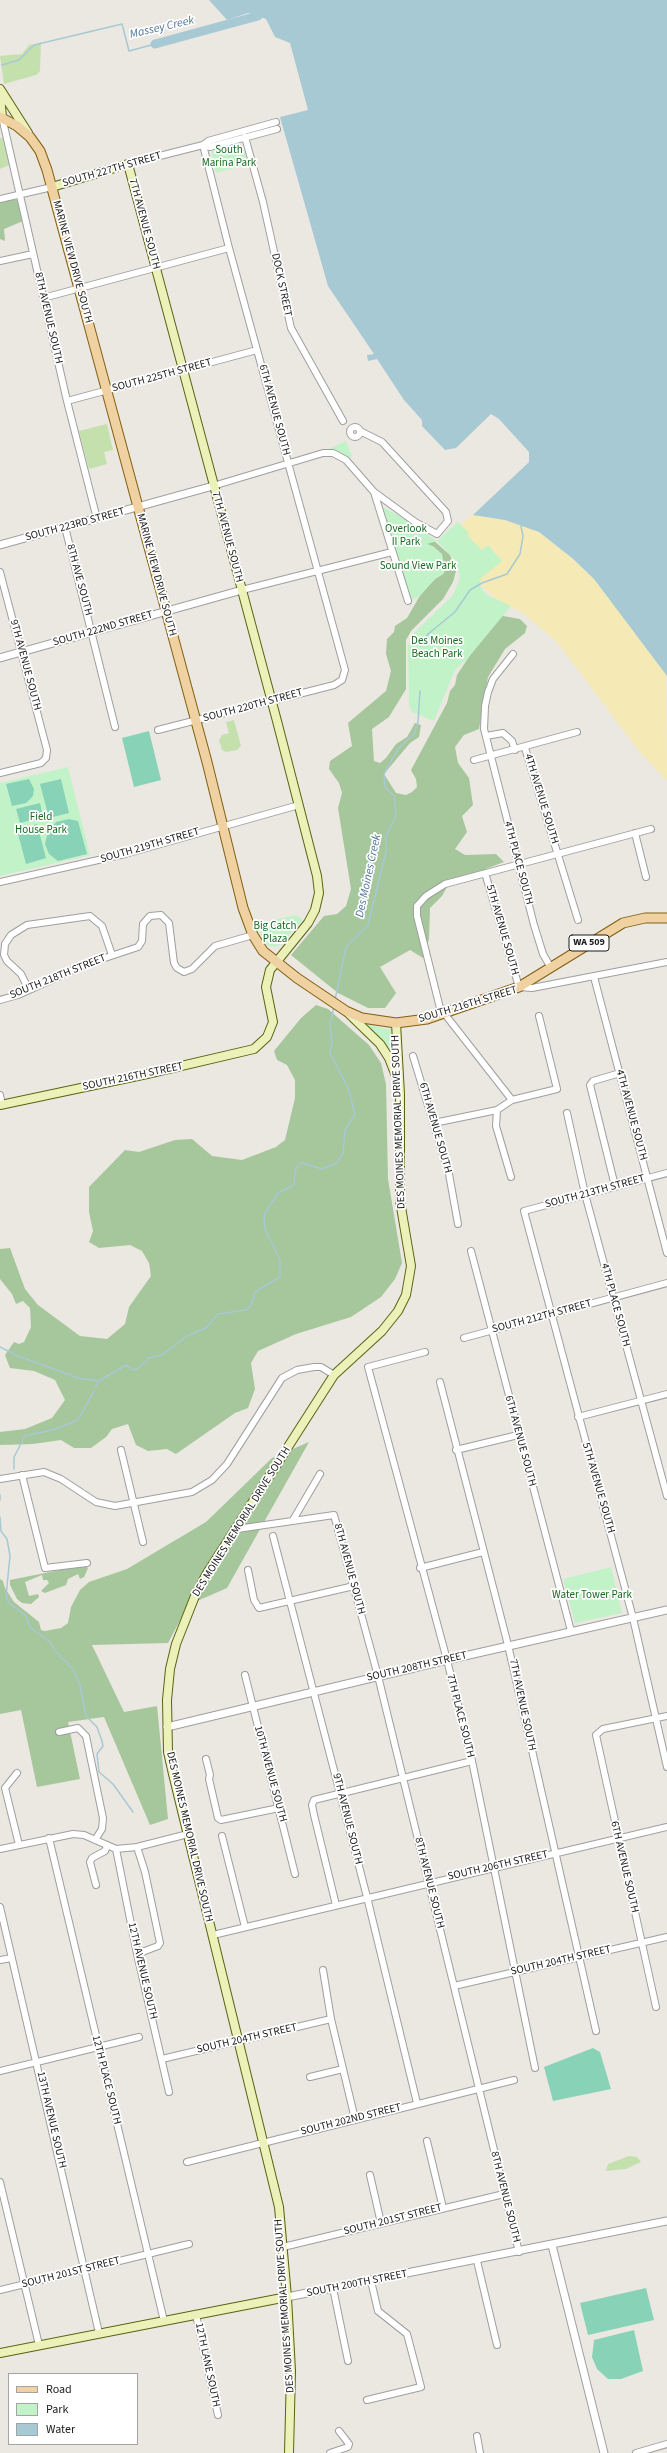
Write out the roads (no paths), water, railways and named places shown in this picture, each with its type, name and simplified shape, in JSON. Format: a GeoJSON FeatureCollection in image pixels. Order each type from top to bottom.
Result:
{"type":"FeatureCollection","features":[{"type":"Feature","properties":{"kind":"main road"},"geometry":{"type":"LineString","coordinates":[[0,89],[30,137]]}},
{"type":"Feature","properties":{"kind":"main road"},"geometry":{"type":"LineString","coordinates":[[0,96],[1,117]]}},
{"type":"Feature","properties":{"kind":"main road","name":"MARINE VIEW DRIVE SOUTH"},"geometry":{"type":"LineString","coordinates":[[1,117],[17,126],[30,137],[43,157],[52,186],[224,825],[243,908],[253,935],[263,951],[275,962],[346,1011],[362,1018]]}},
{"type":"Feature","properties":{"kind":"main road","name":"SOUTH 227TH STREET"},"geometry":{"type":"LineString","coordinates":[[52,186],[128,164]]}},
{"type":"Feature","properties":{"kind":"main road","name":"7TH AVENUE SOUTH"},"geometry":{"type":"LineString","coordinates":[[128,164],[272,702],[319,886],[315,910],[308,923],[275,962]]}},
{"type":"Feature","properties":{"kind":"main road","name":"WA 509"},"geometry":{"type":"LineString","coordinates":[[518,987],[623,923],[645,918],[667,918]]}},
{"type":"Feature","properties":{"kind":"main road","name":"SOUTH 216TH STREET"},"geometry":{"type":"LineString","coordinates":[[1,1105],[243,1053],[254,1049],[263,1041],[273,1022],[266,987],[268,975],[275,962]]}},
{"type":"Feature","properties":{"kind":"main road","name":"SOUTH 216TH STREET"},"geometry":{"type":"LineString","coordinates":[[362,1018],[396,1023],[421,1021],[445,1014],[518,987]]}},
{"type":"Feature","properties":{"kind":"main road"},"geometry":{"type":"LineString","coordinates":[[346,1011],[373,1036],[389,1058],[394,1068],[400,1094]]}},
{"type":"Feature","properties":{"kind":"main road","name":"DES MOINES MEMORIAL DRIVE SOUTH"},"geometry":{"type":"LineString","coordinates":[[289,2453],[292,2406],[287,2297],[283,2247],[276,2193],[168,1752],[167,1726],[170,1669],[176,1644],[195,1596],[334,1375],[390,1322],[406,1295],[410,1284],[410,1253],[400,1201],[400,1094],[396,1023]]}},
{"type":"Feature","properties":{"kind":"main road","name":"SOUTH 200TH STREET"},"geometry":{"type":"LineString","coordinates":[[0,2353],[287,2297]]}},
{"type":"Feature","properties":{"kind":"street","name":"8TH AVENUE SOUTH"},"geometry":{"type":"LineString","coordinates":[[1,117],[67,401],[97,518]]}},
{"type":"Feature","properties":{"kind":"street","name":"SOUTH 227TH STREET"},"geometry":{"type":"LineString","coordinates":[[247,134],[276,122]]}},
{"type":"Feature","properties":{"kind":"street","name":"SOUTH 227TH STREET"},"geometry":{"type":"LineString","coordinates":[[128,164],[204,145],[208,141],[277,129]]}},
{"type":"Feature","properties":{"kind":"street","name":"DOCK STREET"},"geometry":{"type":"LineString","coordinates":[[247,134],[291,328],[343,421]]}},
{"type":"Feature","properties":{"kind":"street","name":"6TH AVENUE SOUTH"},"geometry":{"type":"LineString","coordinates":[[204,145],[229,248],[319,572],[345,675]]}},
{"type":"Feature","properties":{"kind":"street","name":"SOUTH 227TH STREET"},"geometry":{"type":"LineString","coordinates":[[0,199],[52,186]]}},
{"type":"Feature","properties":{"kind":"street"},"geometry":{"type":"LineString","coordinates":[[43,298],[229,248]]}},
{"type":"Feature","properties":{"kind":"street"},"geometry":{"type":"LineString","coordinates":[[0,261],[33,254]]}},
{"type":"Feature","properties":{"kind":"street","name":"SOUTH 225TH STREET"},"geometry":{"type":"LineString","coordinates":[[67,401],[257,350]]}},
{"type":"Feature","properties":{"kind":"street"},"geometry":{"type":"LineString","coordinates":[[360,431],[382,442],[446,512],[448,521],[437,534],[396,509],[374,492]]}},
{"type":"Feature","properties":{"kind":"street","name":"SOUTH 223RD STREET"},"geometry":{"type":"LineString","coordinates":[[0,545],[327,453],[335,454],[346,460],[374,492]]}},
{"type":"Feature","properties":{"kind":"street"},"geometry":{"type":"LineString","coordinates":[[374,492],[408,601]]}},
{"type":"Feature","properties":{"kind":"street","name":"8TH AVE SOUTH"},"geometry":{"type":"LineString","coordinates":[[64,527],[92,632],[114,727]]}},
{"type":"Feature","properties":{"kind":"street","name":"SOUTH 222ND STREET"},"geometry":{"type":"LineString","coordinates":[[0,658],[242,590],[319,572],[392,552]]}},
{"type":"Feature","properties":{"kind":"street","name":"9TH AVENUE SOUTH"},"geometry":{"type":"LineString","coordinates":[[0,572],[46,745],[46,758],[38,764],[0,773]]}},
{"type":"Feature","properties":{"kind":"street","name":"4TH PLACE SOUTH"},"geometry":{"type":"LineString","coordinates":[[513,654],[493,679],[488,692],[483,717],[490,756],[536,932],[543,954],[551,968]]}},
{"type":"Feature","properties":{"kind":"street","name":"SOUTH 220TH STREET"},"geometry":{"type":"LineString","coordinates":[[158,730],[334,685],[342,680],[345,675]]}},
{"type":"Feature","properties":{"kind":"street"},"geometry":{"type":"LineString","coordinates":[[474,760],[525,748],[577,732]]}},
{"type":"Feature","properties":{"kind":"street","name":"4TH AVENUE SOUTH"},"geometry":{"type":"LineString","coordinates":[[486,736],[503,733],[512,741],[516,750]]}},
{"type":"Feature","properties":{"kind":"street","name":"4TH AVENUE SOUTH"},"geometry":{"type":"LineString","coordinates":[[525,748],[578,920]]}},
{"type":"Feature","properties":{"kind":"street","name":"SOUTH 219TH STREET"},"geometry":{"type":"LineString","coordinates":[[0,882],[125,854],[299,805]]}},
{"type":"Feature","properties":{"kind":"street"},"geometry":{"type":"LineString","coordinates":[[512,1100],[439,1005],[417,916],[417,906],[435,888],[558,853],[651,829]]}},
{"type":"Feature","properties":{"kind":"street"},"geometry":{"type":"LineString","coordinates":[[635,833],[646,877]]}},
{"type":"Feature","properties":{"kind":"street","name":"5TH AVENUE SOUTH"},"geometry":{"type":"LineString","coordinates":[[485,874],[518,987]]}},
{"type":"Feature","properties":{"kind":"street","name":"SOUTH 218TH STREET"},"geometry":{"type":"LineString","coordinates":[[0,1000],[18,995],[112,955],[138,947],[142,941],[144,921],[156,915],[165,918],[169,923],[174,963],[177,968],[184,972],[192,969],[215,946],[253,935]]}},
{"type":"Feature","properties":{"kind":"street"},"geometry":{"type":"LineString","coordinates":[[29,990],[21,974],[6,961],[4,954],[5,944],[11,935],[27,925],[90,916],[102,926],[112,955]]}},
{"type":"Feature","properties":{"kind":"street","name":"SOUTH 216TH STREET"},"geometry":{"type":"LineString","coordinates":[[518,987],[532,988],[667,962]]}},
{"type":"Feature","properties":{"kind":"street","name":"4TH AVENUE SOUTH"},"geometry":{"type":"LineString","coordinates":[[594,977],[667,1253]]}},
{"type":"Feature","properties":{"kind":"street"},"geometry":{"type":"LineString","coordinates":[[434,1123],[498,1110],[512,1100],[557,1089],[539,1016]]}},
{"type":"Feature","properties":{"kind":"street","name":"6TH AVENUE SOUTH"},"geometry":{"type":"LineString","coordinates":[[413,1056],[434,1123],[450,1182],[458,1224]]}},
{"type":"Feature","properties":{"kind":"street"},"geometry":{"type":"LineString","coordinates":[[615,1186],[590,1085],[593,1081],[620,1073]]}},
{"type":"Feature","properties":{"kind":"street"},"geometry":{"type":"LineString","coordinates":[[0,1095],[1,1105]]}},
{"type":"Feature","properties":{"kind":"street"},"geometry":{"type":"LineString","coordinates":[[498,1110],[496,1126],[511,1177]]}},
{"type":"Feature","properties":{"kind":"street","name":"4TH PLACE SOUTH"},"geometry":{"type":"LineString","coordinates":[[567,1113],[585,1194],[612,1298],[667,1496]]}},
{"type":"Feature","properties":{"kind":"street","name":"SOUTH 213TH STREET"},"geometry":{"type":"LineString","coordinates":[[524,1211],[667,1173]]}},
{"type":"Feature","properties":{"kind":"street","name":"5TH AVENUE SOUTH"},"geometry":{"type":"LineString","coordinates":[[524,1211],[578,1418],[633,1618],[667,1767]]}},
{"type":"Feature","properties":{"kind":"street","name":"6TH AVENUE SOUTH"},"geometry":{"type":"LineString","coordinates":[[471,1251],[518,1435],[571,1631]]}},
{"type":"Feature","properties":{"kind":"street","name":"SOUTH 212TH STREET"},"geometry":{"type":"LineString","coordinates":[[464,1338],[667,1283]]}},
{"type":"Feature","properties":{"kind":"street","name":"7TH PLACE SOUTH"},"geometry":{"type":"LineString","coordinates":[[425,1352],[368,1368],[420,1568],[447,1660],[472,1761],[535,2068]]}},
{"type":"Feature","properties":{"kind":"street"},"geometry":{"type":"LineString","coordinates":[[0,1479],[37,1472],[51,1474],[96,1502],[105,1504],[135,1503],[192,1492],[202,1487],[227,1464],[282,1378],[297,1370],[314,1367],[321,1367],[334,1375]]}},
{"type":"Feature","properties":{"kind":"street","name":"7TH AVENUE SOUTH"},"geometry":{"type":"LineString","coordinates":[[440,1382],[456,1450],[508,1645],[596,2031]]}},
{"type":"Feature","properties":{"kind":"street"},"geometry":{"type":"LineString","coordinates":[[578,1418],[667,1394]]}},
{"type":"Feature","properties":{"kind":"street"},"geometry":{"type":"LineString","coordinates":[[456,1450],[518,1435]]}},
{"type":"Feature","properties":{"kind":"street"},"geometry":{"type":"LineString","coordinates":[[121,1450],[135,1503],[143,1542]]}},
{"type":"Feature","properties":{"kind":"street"},"geometry":{"type":"LineString","coordinates":[[237,1529],[293,1520],[320,1474]]}},
{"type":"Feature","properties":{"kind":"street"},"geometry":{"type":"LineString","coordinates":[[22,1475],[46,1568],[87,1563]]}},
{"type":"Feature","properties":{"kind":"street","name":"8TH AVENUE SOUTH"},"geometry":{"type":"LineString","coordinates":[[293,1520],[334,1515],[378,1676],[404,1779],[519,2252]]}},
{"type":"Feature","properties":{"kind":"street","name":"9TH AVENUE SOUTH"},"geometry":{"type":"LineString","coordinates":[[274,1536],[292,1600],[367,1897],[417,2103]]}},
{"type":"Feature","properties":{"kind":"street"},"geometry":{"type":"LineString","coordinates":[[420,1568],[483,1552]]}},
{"type":"Feature","properties":{"kind":"street"},"geometry":{"type":"LineString","coordinates":[[248,1570],[254,1600],[260,1608],[354,1586]]}},
{"type":"Feature","properties":{"kind":"street","name":"SOUTH 208TH STREET"},"geometry":{"type":"LineString","coordinates":[[167,1726],[508,1645],[667,1610]]}},
{"type":"Feature","properties":{"kind":"street","name":"10TH AVENUE SOUTH"},"geometry":{"type":"LineString","coordinates":[[245,1675],[295,1874]]}},
{"type":"Feature","properties":{"kind":"street"},"geometry":{"type":"LineString","coordinates":[[655,1718],[667,1716]]}},
{"type":"Feature","properties":{"kind":"street","name":"6TH AVENUE SOUTH"},"geometry":{"type":"LineString","coordinates":[[655,1718],[603,1729],[596,1735],[596,1740],[656,2007]]}},
{"type":"Feature","properties":{"kind":"street"},"geometry":{"type":"LineString","coordinates":[[59,1732],[78,1728],[86,1736],[103,1818],[102,1829],[95,1840]]}},
{"type":"Feature","properties":{"kind":"street"},"geometry":{"type":"LineString","coordinates":[[206,1759],[210,1775],[208,1779],[218,1818],[221,1820],[279,1808]]}},
{"type":"Feature","properties":{"kind":"street"},"geometry":{"type":"LineString","coordinates":[[336,1905],[312,1805],[318,1797],[404,1779],[472,1761]]}},
{"type":"Feature","properties":{"kind":"street"},"geometry":{"type":"LineString","coordinates":[[17,1773],[5,1788],[19,1845]]}},
{"type":"Feature","properties":{"kind":"street","name":"SOUTH 206TH STREET"},"geometry":{"type":"LineString","coordinates":[[213,1935],[494,1866],[667,1826]]}},
{"type":"Feature","properties":{"kind":"street"},"geometry":{"type":"LineString","coordinates":[[0,1849],[49,1838],[79,1834],[116,1849],[137,1847],[188,1834]]}},
{"type":"Feature","properties":{"kind":"street"},"geometry":{"type":"LineString","coordinates":[[222,1836],[245,1927]]}},
{"type":"Feature","properties":{"kind":"street","name":"12TH PLACE SOUTH"},"geometry":{"type":"LineString","coordinates":[[49,1838],[164,2321]]}},
{"type":"Feature","properties":{"kind":"street"},"geometry":{"type":"LineString","coordinates":[[96,1885],[90,1862],[92,1858],[105,1851],[107,1846]]}},
{"type":"Feature","properties":{"kind":"street"},"geometry":{"type":"LineString","coordinates":[[137,1847],[145,1872],[160,1943],[158,1946],[137,1954]]}},
{"type":"Feature","properties":{"kind":"street","name":"12TH AVENUE SOUTH"},"geometry":{"type":"LineString","coordinates":[[116,1849],[137,1954],[169,2092]]}},
{"type":"Feature","properties":{"kind":"street","name":"13TH AVENUE SOUTH"},"geometry":{"type":"LineString","coordinates":[[0,1907],[99,2333]]}},
{"type":"Feature","properties":{"kind":"street","name":"SOUTH 204TH STREET"},"geometry":{"type":"LineString","coordinates":[[454,1986],[667,1937]]}},
{"type":"Feature","properties":{"kind":"street"},"geometry":{"type":"LineString","coordinates":[[0,1960],[12,1958]]}},
{"type":"Feature","properties":{"kind":"street"},"geometry":{"type":"LineString","coordinates":[[323,1970],[331,2019],[355,2119]]}},
{"type":"Feature","properties":{"kind":"street","name":"SOUTH 204TH STREET"},"geometry":{"type":"LineString","coordinates":[[162,2059],[331,2019]]}},
{"type":"Feature","properties":{"kind":"street"},"geometry":{"type":"LineString","coordinates":[[0,2071],[139,2037]]}},
{"type":"Feature","properties":{"kind":"street"},"geometry":{"type":"LineString","coordinates":[[310,2077],[343,2069]]}},
{"type":"Feature","properties":{"kind":"street","name":"SOUTH 202ND STREET"},"geometry":{"type":"LineString","coordinates":[[187,2162],[417,2103],[514,2080]]}},
{"type":"Feature","properties":{"kind":"street"},"geometry":{"type":"LineString","coordinates":[[427,2141],[443,2208]]}},
{"type":"Feature","properties":{"kind":"street"},"geometry":{"type":"LineString","coordinates":[[370,2175],[381,2223]]}},
{"type":"Feature","properties":{"kind":"street"},"geometry":{"type":"LineString","coordinates":[[0,2182],[39,2345]]}},
{"type":"Feature","properties":{"kind":"street","name":"SOUTH 201ST STREET"},"geometry":{"type":"LineString","coordinates":[[283,2247],[504,2194]]}},
{"type":"Feature","properties":{"kind":"street","name":"SOUTH 200TH STREET"},"geometry":{"type":"LineString","coordinates":[[287,2297],[477,2261],[667,2221]]}},
{"type":"Feature","properties":{"kind":"street","name":"SOUTH 201ST STREET"},"geometry":{"type":"LineString","coordinates":[[0,2290],[189,2244]]}},
{"type":"Feature","properties":{"kind":"street"},"geometry":{"type":"LineString","coordinates":[[552,2245],[604,2453]]}},
{"type":"Feature","properties":{"kind":"street"},"geometry":{"type":"LineString","coordinates":[[477,2261],[497,2344]]}},
{"type":"Feature","properties":{"kind":"street"},"geometry":{"type":"LineString","coordinates":[[367,2400],[421,2387],[407,2334],[378,2311],[371,2281]]}},
{"type":"Feature","properties":{"kind":"street"},"geometry":{"type":"LineString","coordinates":[[333,2288],[348,2361]]}},
{"type":"Feature","properties":{"kind":"street","name":"12TH LANE SOUTH"},"geometry":{"type":"LineString","coordinates":[[196,2315],[218,2415]]}},
{"type":"Feature","properties":{"kind":"street"},"geometry":{"type":"LineString","coordinates":[[330,2453],[343,2450],[349,2444],[339,2431]]}},
{"type":"Feature","properties":{"kind":"street"},"geometry":{"type":"LineString","coordinates":[[477,2436],[480,2453]]}},
{"type":"Feature","properties":{"kind":"street"},"geometry":{"type":"LineString","coordinates":[[636,2453],[667,2444]]}},
{"type":"Feature","properties":{"kind":"water"},"geometry":{"type":"Polygon","coordinates":[[[209,0],[667,0],[667,676],[594,579],[572,558],[539,532],[505,520],[473,515],[529,462],[529,452],[499,419],[491,414],[456,448],[445,450],[422,426],[422,420],[404,400],[377,359],[368,361],[367,355],[374,354],[328,286],[280,117],[308,110],[290,43],[275,37],[266,19],[248,13],[227,20],[209,0]]]}},
{"type":"Feature","properties":{"kind":"waterway","name":"Massey Creek"},"geometry":{"type":"LineString","coordinates":[[155,44],[258,16]]}},
{"type":"Feature","properties":{"kind":"waterway","name":"Massey Creek"},"geometry":{"type":"LineString","coordinates":[[2,65],[19,60],[34,45],[122,24],[129,51],[155,44]]}},
{"type":"Feature","properties":{"kind":"waterway","name":"Des Moines Creek"},"geometry":{"type":"LineString","coordinates":[[421,646],[428,634],[455,612],[470,590],[482,583],[507,574],[520,554],[523,536],[521,526]]}},
{"type":"Feature","properties":{"kind":"waterway","name":"Des Moines Creek"},"geometry":{"type":"LineString","coordinates":[[335,1000],[346,947],[368,925],[386,852],[386,836],[396,816],[394,796],[385,787],[384,774],[398,749],[414,734],[418,722],[420,691]]}},
{"type":"Feature","properties":{"kind":"waterway","name":"Des Moines Creek"},"geometry":{"type":"LineString","coordinates":[[0,1347],[18,1356],[78,1378],[99,1381],[126,1365],[132,1370],[137,1369],[149,1358],[162,1355],[187,1336],[206,1328],[218,1314],[246,1310],[251,1305],[255,1292],[280,1277],[280,1260],[265,1229],[264,1215],[278,1193],[294,1185],[295,1171],[299,1164],[302,1163],[322,1169],[337,1163],[343,1153],[345,1130],[355,1114],[348,1088],[330,1053],[332,1041],[330,1025],[334,1006]]}},
{"type":"Feature","properties":{"kind":"waterway","name":"Des Moines Creek"},"geometry":{"type":"LineString","coordinates":[[95,1388],[99,1381]]}},
{"type":"Feature","properties":{"kind":"waterway"},"geometry":{"type":"LineString","coordinates":[[14,1469],[14,1457],[25,1436],[56,1429],[78,1420],[94,1391]]}},
{"type":"Feature","properties":{"kind":"waterway"},"geometry":{"type":"LineString","coordinates":[[0,1495],[0,1500]]}},
{"type":"Feature","properties":{"kind":"waterway"},"geometry":{"type":"LineString","coordinates":[[0,1517],[1,1531],[7,1539],[10,1556],[6,1596],[9,1603],[26,1616],[30,1627],[51,1643],[56,1652],[73,1669],[80,1685],[86,1716],[97,1727],[102,1741],[103,1746],[97,1754],[99,1772],[113,1784],[133,1812]]}},
{"type":"Feature","properties":{"kind":"park label","name":"South Marina Park"},"geometry":{"type":"Point","coordinates":[229,157]}},
{"type":"Feature","properties":{"kind":"park label","name":"Overlook II Park"},"geometry":{"type":"Point","coordinates":[406,536]}},
{"type":"Feature","properties":{"kind":"park label","name":"Sound View Park"},"geometry":{"type":"Point","coordinates":[418,567]}},
{"type":"Feature","properties":{"kind":"park label","name":"Des Moines Beach Park"},"geometry":{"type":"Point","coordinates":[437,648]}},
{"type":"Feature","properties":{"kind":"park label","name":"Field House Park"},"geometry":{"type":"Point","coordinates":[41,824]}},
{"type":"Feature","properties":{"kind":"park label","name":"Big Catch Plaza"},"geometry":{"type":"Point","coordinates":[275,933]}},
{"type":"Feature","properties":{"kind":"park label","name":"Water Tower Park"},"geometry":{"type":"Point","coordinates":[592,1596]}}]}
